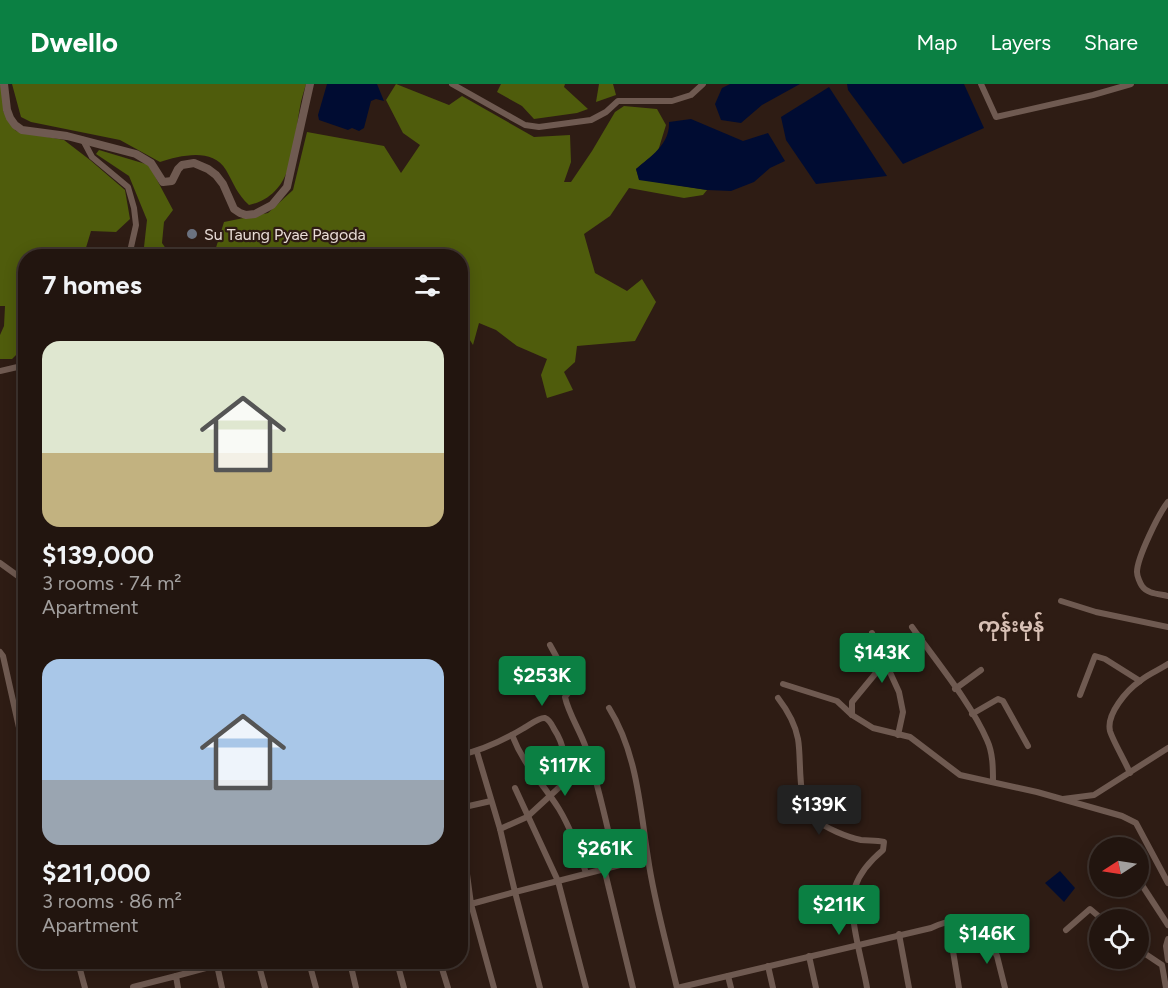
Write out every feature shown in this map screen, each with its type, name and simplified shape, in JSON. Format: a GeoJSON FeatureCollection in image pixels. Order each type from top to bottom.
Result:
{"type":"FeatureCollection","features":[{"type":"Feature","properties":{"kind":"main road"},"geometry":{"type":"LineString","coordinates":[[4,84],[7,110],[15,125],[33,132],[67,136],[142,157],[151,164],[164,182],[172,181],[178,169],[194,163],[208,169],[223,184],[234,209],[246,215],[255,214],[272,205],[287,187],[310,84]]}},
{"type":"Feature","properties":{"kind":"street"},"geometry":{"type":"LineString","coordinates":[[452,84],[525,125],[539,127],[591,120],[606,112],[618,101],[672,101],[691,95],[703,84]]}},
{"type":"Feature","properties":{"kind":"street"},"geometry":{"type":"LineString","coordinates":[[981,84],[996,117],[1094,95],[1131,84]]}},
{"type":"Feature","properties":{"kind":"street"},"geometry":{"type":"LineString","coordinates":[[83,140],[92,157],[128,187],[136,225],[131,249]]}},
{"type":"Feature","properties":{"kind":"street"},"geometry":{"type":"LineString","coordinates":[[0,371],[18,367]]}},
{"type":"Feature","properties":{"kind":"street"},"geometry":{"type":"LineString","coordinates":[[1168,502],[1148,539],[1137,572],[1142,588],[1168,596]]}},
{"type":"Feature","properties":{"kind":"street"},"geometry":{"type":"LineString","coordinates":[[0,563],[18,576]]}},
{"type":"Feature","properties":{"kind":"street"},"geometry":{"type":"LineString","coordinates":[[1061,601],[1096,612],[1168,627]]}},
{"type":"Feature","properties":{"kind":"street"},"geometry":{"type":"LineString","coordinates":[[912,627],[972,714],[988,742],[993,765],[993,782]]}},
{"type":"Feature","properties":{"kind":"street"},"geometry":{"type":"LineString","coordinates":[[872,633],[901,700],[903,712],[898,735]]}},
{"type":"Feature","properties":{"kind":"street"},"geometry":{"type":"LineString","coordinates":[[852,715],[852,702],[885,662],[922,640]]}},
{"type":"Feature","properties":{"kind":"street"},"geometry":{"type":"LineString","coordinates":[[550,645],[573,687],[565,697],[568,710],[583,740],[599,789],[616,865]]}},
{"type":"Feature","properties":{"kind":"street"},"geometry":{"type":"LineString","coordinates":[[0,652],[3,656],[18,723]]}},
{"type":"Feature","properties":{"kind":"street"},"geometry":{"type":"LineString","coordinates":[[1080,695],[1095,656],[1140,681]]}},
{"type":"Feature","properties":{"kind":"street"},"geometry":{"type":"LineString","coordinates":[[1130,772],[1110,732],[1110,722],[1116,709],[1140,681],[1168,664]]}},
{"type":"Feature","properties":{"kind":"street"},"geometry":{"type":"LineString","coordinates":[[955,689],[981,670]]}},
{"type":"Feature","properties":{"kind":"street"},"geometry":{"type":"LineString","coordinates":[[783,684],[837,701],[852,715],[873,728],[910,737],[960,774],[1122,816],[1136,823],[1168,883]]}},
{"type":"Feature","properties":{"kind":"street"},"geometry":{"type":"LineString","coordinates":[[778,698],[792,719],[798,739],[807,811],[814,819],[848,836],[860,840],[884,842],[883,850],[865,868],[854,890],[854,922],[867,988]]}},
{"type":"Feature","properties":{"kind":"street"},"geometry":{"type":"LineString","coordinates":[[972,714],[998,699],[1003,701],[1028,746]]}},
{"type":"Feature","properties":{"kind":"street"},"geometry":{"type":"LineString","coordinates":[[609,708],[620,726],[639,790],[647,858],[677,988],[931,928],[948,920],[962,921],[982,929],[997,956],[1005,988]]}},
{"type":"Feature","properties":{"kind":"street"},"geometry":{"type":"LineString","coordinates":[[468,754],[477,752],[512,735],[537,720],[542,718],[549,720],[564,751],[565,782]]}},
{"type":"Feature","properties":{"kind":"street"},"geometry":{"type":"LineString","coordinates":[[512,735],[526,765],[569,826],[586,873]]}},
{"type":"Feature","properties":{"kind":"street"},"geometry":{"type":"LineString","coordinates":[[1060,799],[1094,795],[1168,748]]}},
{"type":"Feature","properties":{"kind":"street"},"geometry":{"type":"LineString","coordinates":[[477,752],[500,829],[540,988]]}},
{"type":"Feature","properties":{"kind":"street"},"geometry":{"type":"LineString","coordinates":[[500,829],[527,817],[565,782],[591,764]]}},
{"type":"Feature","properties":{"kind":"street"},"geometry":{"type":"LineString","coordinates":[[515,788],[558,881],[586,988]]}},
{"type":"Feature","properties":{"kind":"street"},"geometry":{"type":"LineString","coordinates":[[468,806],[491,801]]}},
{"type":"Feature","properties":{"kind":"street"},"geometry":{"type":"LineString","coordinates":[[468,905],[647,858]]}},
{"type":"Feature","properties":{"kind":"street"},"geometry":{"type":"LineString","coordinates":[[604,868],[633,988]]}},
{"type":"Feature","properties":{"kind":"street"},"geometry":{"type":"LineString","coordinates":[[468,882],[471,904],[494,988]]}},
{"type":"Feature","properties":{"kind":"street"},"geometry":{"type":"LineString","coordinates":[[1149,896],[1168,925]]}},
{"type":"Feature","properties":{"kind":"street"},"geometry":{"type":"LineString","coordinates":[[1066,930],[1089,910]]}},
{"type":"Feature","properties":{"kind":"street"},"geometry":{"type":"LineString","coordinates":[[948,920],[959,988]]}},
{"type":"Feature","properties":{"kind":"street"},"geometry":{"type":"LineString","coordinates":[[898,934],[909,988]]}},
{"type":"Feature","properties":{"kind":"street"},"geometry":{"type":"LineString","coordinates":[[1168,939],[1166,946],[1168,960]]}},
{"type":"Feature","properties":{"kind":"street"},"geometry":{"type":"LineString","coordinates":[[809,956],[816,988]]}},
{"type":"Feature","properties":{"kind":"street"},"geometry":{"type":"LineString","coordinates":[[1149,956],[1162,965],[1166,988]]}},
{"type":"Feature","properties":{"kind":"street"},"geometry":{"type":"LineString","coordinates":[[768,966],[773,988]]}},
{"type":"Feature","properties":{"kind":"street"},"geometry":{"type":"LineString","coordinates":[[1164,972],[1168,966]]}},
{"type":"Feature","properties":{"kind":"street"},"geometry":{"type":"LineString","coordinates":[[80,969],[85,988]]}},
{"type":"Feature","properties":{"kind":"street"},"geometry":{"type":"LineString","coordinates":[[132,988],[202,969]]}},
{"type":"Feature","properties":{"kind":"street"},"geometry":{"type":"LineString","coordinates":[[218,969],[222,988]]}},
{"type":"Feature","properties":{"kind":"street"},"geometry":{"type":"LineString","coordinates":[[260,969],[265,988]]}},
{"type":"Feature","properties":{"kind":"street"},"geometry":{"type":"LineString","coordinates":[[311,969],[316,988]]}},
{"type":"Feature","properties":{"kind":"street"},"geometry":{"type":"LineString","coordinates":[[352,969],[356,988]]}},
{"type":"Feature","properties":{"kind":"street"},"geometry":{"type":"LineString","coordinates":[[399,969],[404,988]]}},
{"type":"Feature","properties":{"kind":"street"},"geometry":{"type":"LineString","coordinates":[[442,969],[448,988]]}},
{"type":"Feature","properties":{"kind":"street"},"geometry":{"type":"LineString","coordinates":[[176,976],[178,988]]}},
{"type":"Feature","properties":{"kind":"street"},"geometry":{"type":"LineString","coordinates":[[728,976],[731,988]]}},
{"type":"Feature","properties":{"kind":"green space"},"geometry":{"type":"Polygon","coordinates":[[[0,84],[3,90],[3,111],[16,131],[64,140],[90,160],[125,190],[130,219],[116,232],[91,231],[86,249],[18,249],[18,353],[12,359],[0,359],[0,335],[4,326],[5,306],[0,306],[0,84]]]}},
{"type":"Feature","properties":{"kind":"green space"},"geometry":{"type":"Polygon","coordinates":[[[12,84],[306,84],[300,104],[293,152],[284,179],[275,191],[264,199],[249,205],[226,170],[213,158],[195,155],[160,162],[120,140],[31,122],[21,117],[12,84]]]}},
{"type":"Feature","properties":{"kind":"green space"},"geometry":{"type":"Polygon","coordinates":[[[396,84],[449,105],[462,96],[534,137],[570,135],[571,162],[564,182],[571,182],[615,112],[624,106],[657,109],[666,125],[658,151],[636,169],[639,179],[707,190],[703,195],[684,198],[629,188],[610,216],[584,234],[595,273],[627,291],[642,279],[656,302],[635,341],[577,346],[575,362],[564,372],[573,390],[547,398],[541,375],[547,359],[517,346],[496,330],[479,323],[473,345],[468,337],[468,249],[216,249],[224,222],[268,213],[293,190],[307,132],[384,146],[401,173],[420,145],[403,133],[386,100],[396,84]]]}},
{"type":"Feature","properties":{"kind":"green space"},"geometry":{"type":"Polygon","coordinates":[[[501,84],[565,84],[564,87],[588,109],[577,113],[534,119],[522,106],[497,92],[501,84]]]}},
{"type":"Feature","properties":{"kind":"green space"},"geometry":{"type":"Polygon","coordinates":[[[599,84],[613,84],[616,95],[596,102],[599,84]]]}},
{"type":"Feature","properties":{"kind":"green space"},"geometry":{"type":"Polygon","coordinates":[[[99,150],[149,165],[173,210],[164,222],[162,243],[166,249],[144,249],[147,220],[129,176],[96,154],[99,150]]]}},
{"type":"Feature","properties":{"kind":"water"},"geometry":{"type":"Polygon","coordinates":[[[327,84],[377,84],[384,101],[376,99],[371,101],[364,128],[359,131],[352,128],[348,130],[319,120],[318,115],[327,84]]]}},
{"type":"Feature","properties":{"kind":"water"},"geometry":{"type":"Polygon","coordinates":[[[730,84],[800,84],[762,105],[741,123],[721,120],[715,104],[722,88],[730,84]]]}},
{"type":"Feature","properties":{"kind":"water"},"geometry":{"type":"Polygon","coordinates":[[[847,84],[964,84],[984,128],[903,164],[848,90],[847,84]]]}},
{"type":"Feature","properties":{"kind":"water"},"geometry":{"type":"Polygon","coordinates":[[[829,87],[887,176],[816,184],[786,140],[781,117],[829,87]]]}},
{"type":"Feature","properties":{"kind":"water"},"geometry":{"type":"Polygon","coordinates":[[[691,119],[743,141],[768,133],[785,161],[770,168],[754,182],[731,191],[707,190],[639,180],[636,169],[663,143],[669,122],[691,119]]]}},
{"type":"Feature","properties":{"kind":"water"},"geometry":{"type":"Polygon","coordinates":[[[1060,871],[1075,888],[1064,902],[1045,883],[1060,871]]]}},
{"type":"Feature","properties":{"kind":"place","name":"Su Taung Pyae Pagoda"},"geometry":{"type":"Point","coordinates":[192,234]}},
{"type":"Feature","properties":{"kind":"district","name":"ကုန်းမုန်"},"geometry":{"type":"Point","coordinates":[1011,625]}}]}
